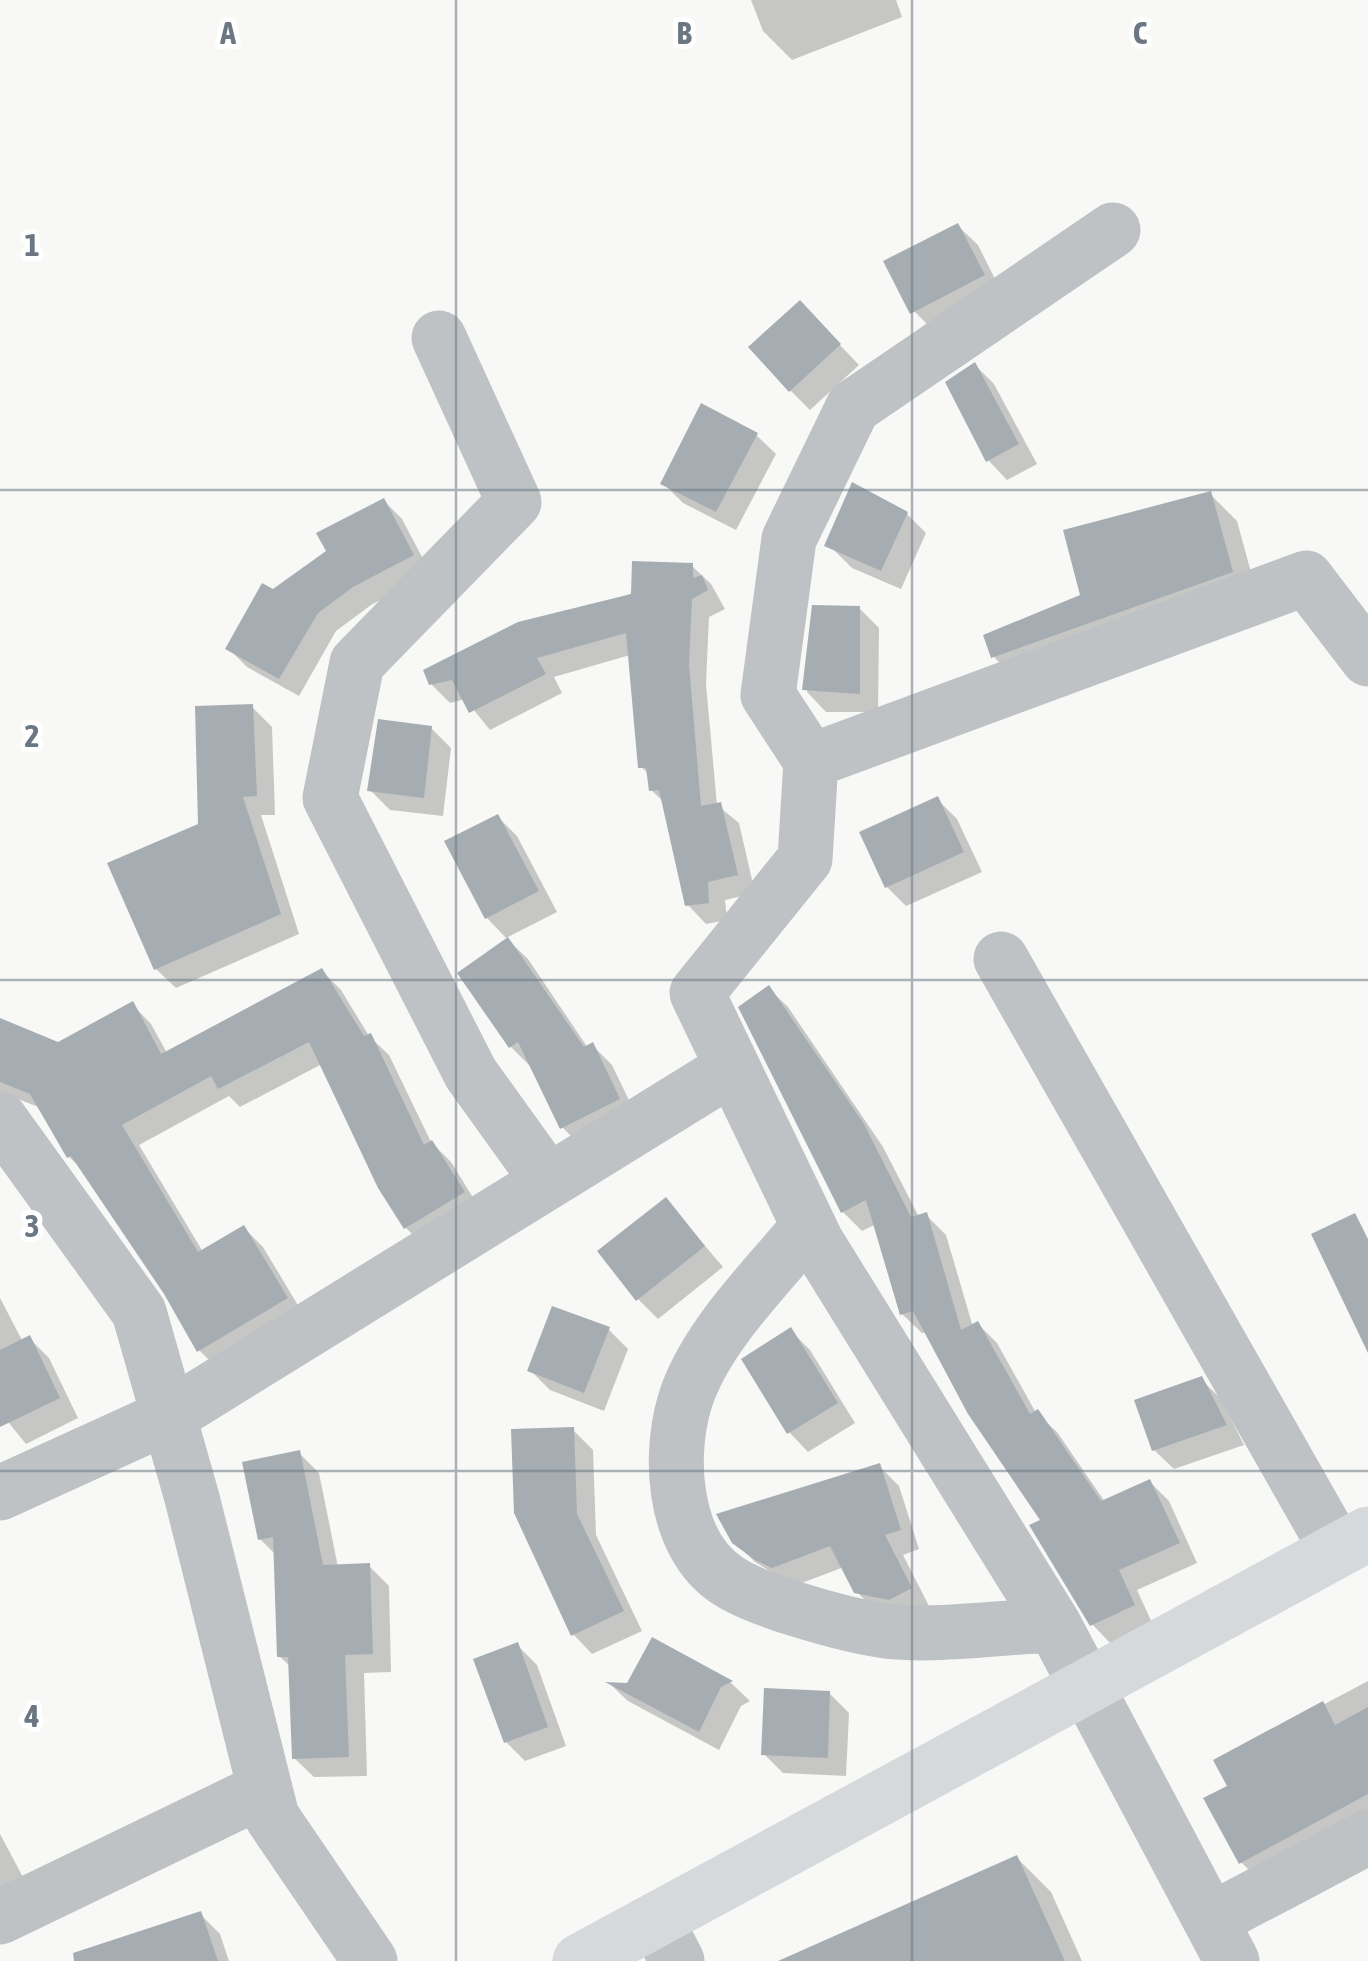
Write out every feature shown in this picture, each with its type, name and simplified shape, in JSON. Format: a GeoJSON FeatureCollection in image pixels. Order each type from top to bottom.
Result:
{"type":"FeatureCollection","features":[{"type":"Feature","properties":{"kind":"main road"},"geometry":{"type":"LineString","coordinates":[[580,1961],[667,1940],[1084,1685],[1353,1542]]}},
{"type":"Feature","properties":{"kind":"street"},"geometry":{"type":"LineString","coordinates":[[1112,230],[853,406],[789,539],[768,694],[811,761],[806,858],[697,993],[809,1226],[1054,1625],[1222,1941],[1368,1837]]}},
{"type":"Feature","properties":{"kind":"street"},"geometry":{"type":"LineString","coordinates":[[439,338],[514,502],[357,662],[330,798],[471,1074],[548,1181]]}},
{"type":"Feature","properties":{"kind":"street"},"geometry":{"type":"LineString","coordinates":[[811,761],[1306,578],[1368,659]]}},
{"type":"Feature","properties":{"kind":"street"},"geometry":{"type":"LineString","coordinates":[[1001,959],[1353,1542]]}},
{"type":"Feature","properties":{"kind":"street"},"geometry":{"type":"LineString","coordinates":[[0,1493],[169,1416],[732,1068]]}},
{"type":"Feature","properties":{"kind":"street"},"geometry":{"type":"LineString","coordinates":[[0,1119],[139,1312],[272,1817],[370,1961]]}},
{"type":"Feature","properties":{"kind":"street"},"geometry":{"type":"LineString","coordinates":[[809,1226],[723,1333],[688,1391],[672,1463],[688,1534],[726,1580],[797,1608],[887,1632],[1054,1625]]}},
{"type":"Feature","properties":{"kind":"street"},"geometry":{"type":"LineString","coordinates":[[0,1917],[265,1789]]}},
{"type":"Feature","properties":{"kind":"building"},"geometry":{"type":"Polygon","coordinates":[[[958,223],[985,275],[910,314],[883,261],[958,223]]]}},
{"type":"Feature","properties":{"kind":"building"},"geometry":{"type":"Polygon","coordinates":[[[800,300],[841,344],[789,392],[748,347],[800,300]]]}},
{"type":"Feature","properties":{"kind":"building"},"geometry":{"type":"Polygon","coordinates":[[[975,362],[1019,444],[986,462],[945,382],[975,362]]]}},
{"type":"Feature","properties":{"kind":"building"},"geometry":{"type":"Polygon","coordinates":[[[701,403],[758,433],[716,512],[660,484],[701,403]]]}},
{"type":"Feature","properties":{"kind":"building"},"geometry":{"type":"Polygon","coordinates":[[[852,482],[908,512],[881,571],[824,546],[852,482]]]}},
{"type":"Feature","properties":{"kind":"building"},"geometry":{"type":"Polygon","coordinates":[[[1211,491],[1233,572],[991,658],[983,635],[1080,595],[1063,530],[1211,491]]]}},
{"type":"Feature","properties":{"kind":"building"},"geometry":{"type":"Polygon","coordinates":[[[384,498],[414,555],[353,587],[318,613],[279,679],[225,649],[262,583],[273,589],[326,551],[316,533],[384,498]]]}},
{"type":"Feature","properties":{"kind":"building"},"geometry":{"type":"Polygon","coordinates":[[[632,561],[693,563],[693,578],[702,575],[708,590],[692,599],[689,664],[701,806],[721,802],[738,875],[708,882],[709,903],[685,906],[659,790],[649,791],[646,768],[638,768],[626,633],[537,658],[546,674],[469,713],[452,680],[429,685],[423,670],[518,622],[631,594],[632,561]]]}},
{"type":"Feature","properties":{"kind":"building"},"geometry":{"type":"Polygon","coordinates":[[[812,605],[860,606],[860,694],[802,690],[812,605]]]}},
{"type":"Feature","properties":{"kind":"building"},"geometry":{"type":"Polygon","coordinates":[[[253,704],[257,796],[243,797],[281,914],[154,970],[107,863],[198,824],[195,706],[253,704]]]}},
{"type":"Feature","properties":{"kind":"building"},"geometry":{"type":"Polygon","coordinates":[[[378,719],[432,726],[424,798],[367,791],[378,719]]]}},
{"type":"Feature","properties":{"kind":"building"},"geometry":{"type":"Polygon","coordinates":[[[938,796],[964,852],[885,888],[859,832],[938,796]]]}},
{"type":"Feature","properties":{"kind":"building"},"geometry":{"type":"Polygon","coordinates":[[[498,814],[539,891],[485,919],[444,841],[498,814]]]}},
{"type":"Feature","properties":{"kind":"building"},"geometry":{"type":"Polygon","coordinates":[[[508,937],[584,1047],[593,1042],[620,1099],[560,1129],[518,1042],[509,1048],[457,973],[508,937]]]}},
{"type":"Feature","properties":{"kind":"building"},"geometry":{"type":"Polygon","coordinates":[[[322,968],[364,1036],[371,1033],[424,1145],[432,1140],[465,1192],[404,1229],[378,1188],[309,1042],[218,1089],[211,1076],[122,1125],[198,1252],[244,1225],[288,1298],[197,1352],[164,1294],[71,1156],[67,1158],[30,1094],[0,1082],[0,1018],[58,1042],[133,1001],[161,1054],[322,968]]]}},
{"type":"Feature","properties":{"kind":"building"},"geometry":{"type":"Polygon","coordinates":[[[769,985],[864,1124],[911,1217],[927,1212],[961,1330],[978,1321],[1030,1414],[1038,1409],[1101,1501],[1150,1479],[1180,1543],[1119,1570],[1135,1605],[1090,1626],[1029,1525],[1040,1520],[968,1414],[913,1311],[900,1315],[866,1200],[841,1213],[738,1007],[769,985]]]}},
{"type":"Feature","properties":{"kind":"building"},"geometry":{"type":"Polygon","coordinates":[[[666,1197],[705,1246],[636,1301],[597,1251],[666,1197]]]}},
{"type":"Feature","properties":{"kind":"building"},"geometry":{"type":"Polygon","coordinates":[[[1355,1213],[1368,1239],[1368,1353],[1311,1234],[1355,1213]]]}},
{"type":"Feature","properties":{"kind":"building"},"geometry":{"type":"Polygon","coordinates":[[[552,1306],[610,1327],[584,1393],[527,1371],[552,1306]]]}},
{"type":"Feature","properties":{"kind":"building"},"geometry":{"type":"Polygon","coordinates":[[[791,1327],[838,1403],[787,1434],[741,1359],[791,1327]]]}},
{"type":"Feature","properties":{"kind":"building"},"geometry":{"type":"Polygon","coordinates":[[[30,1335],[60,1398],[0,1427],[0,1350],[30,1335]]]}},
{"type":"Feature","properties":{"kind":"building"},"geometry":{"type":"Polygon","coordinates":[[[1202,1376],[1227,1425],[1152,1451],[1134,1400],[1202,1376]]]}},
{"type":"Feature","properties":{"kind":"building"},"geometry":{"type":"Polygon","coordinates":[[[574,1427],[577,1514],[624,1611],[571,1636],[514,1513],[511,1429],[574,1427]]]}},
{"type":"Feature","properties":{"kind":"building"},"geometry":{"type":"Polygon","coordinates":[[[300,1450],[323,1565],[370,1563],[373,1654],[345,1655],[349,1757],[292,1759],[288,1657],[277,1657],[273,1537],[258,1540],[242,1462],[300,1450]]]}},
{"type":"Feature","properties":{"kind":"building"},"geometry":{"type":"Polygon","coordinates":[[[880,1463],[901,1530],[885,1535],[912,1588],[889,1600],[854,1593],[830,1546],[772,1568],[755,1560],[732,1543],[716,1514],[880,1463]]]}},
{"type":"Feature","properties":{"kind":"building"},"geometry":{"type":"Polygon","coordinates":[[[652,1637],[733,1681],[721,1687],[699,1732],[605,1682],[627,1683],[652,1637]]]}},
{"type":"Feature","properties":{"kind":"building"},"geometry":{"type":"Polygon","coordinates":[[[518,1642],[548,1727],[504,1743],[473,1659],[518,1642]]]}},
{"type":"Feature","properties":{"kind":"building"},"geometry":{"type":"Polygon","coordinates":[[[764,1688],[830,1691],[828,1758],[761,1755],[764,1688]]]}},
{"type":"Feature","properties":{"kind":"building"},"geometry":{"type":"Polygon","coordinates":[[[1323,1701],[1335,1725],[1368,1707],[1368,1794],[1239,1864],[1203,1798],[1227,1786],[1213,1760],[1323,1701]]]}},
{"type":"Feature","properties":{"kind":"building"},"geometry":{"type":"Polygon","coordinates":[[[1017,1855],[1065,1961],[778,1961],[1017,1855]]]}},
{"type":"Feature","properties":{"kind":"building"},"geometry":{"type":"Polygon","coordinates":[[[201,1911],[218,1961],[74,1961],[73,1953],[201,1911]]]}}]}
